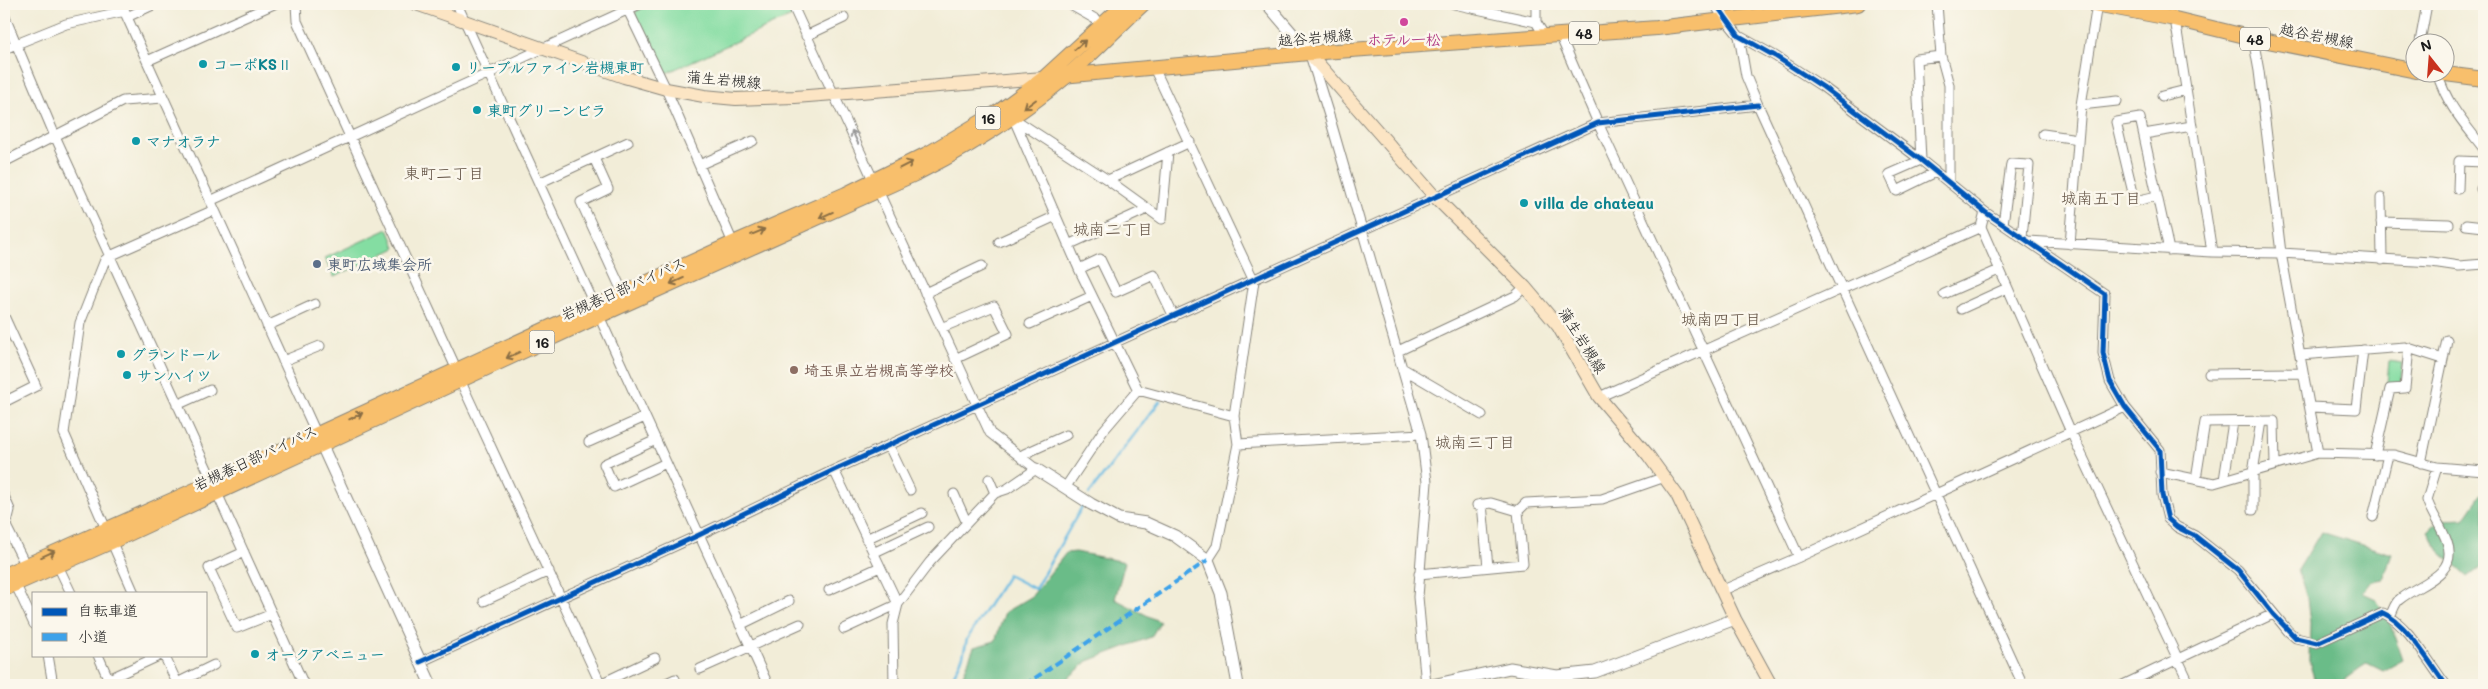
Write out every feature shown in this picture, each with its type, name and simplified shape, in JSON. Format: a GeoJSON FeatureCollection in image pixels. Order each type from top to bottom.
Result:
{"type":"FeatureCollection","features":[{"type":"Feature","properties":{"kind":"main road","name":"蒲生岩槻線"},"geometry":{"type":"LineString","coordinates":[[416,4],[666,89],[736,99],[834,94],[1044,78]]}},
{"type":"Feature","properties":{"kind":"main road","name":"岩槻春日部バイパス"},"geometry":{"type":"LineString","coordinates":[[8,582],[111,542],[215,488],[458,374],[877,185],[1001,110],[1044,78],[1125,4]]}},
{"type":"Feature","properties":{"kind":"main road","name":"岩槻春日部バイパス"},"geometry":{"type":"LineString","coordinates":[[597,311],[623,293],[732,243],[964,149],[1013,117],[1068,75],[1143,4]]}},
{"type":"Feature","properties":{"kind":"main road","name":"越谷岩槻線"},"geometry":{"type":"LineString","coordinates":[[1044,78],[1309,53],[1657,28],[1726,20],[1776,9],[1858,4]]}},
{"type":"Feature","properties":{"kind":"main road","name":"越谷岩槻線"},"geometry":{"type":"LineString","coordinates":[[2096,4],[2175,19],[2253,38],[2406,69]]}},
{"type":"Feature","properties":{"kind":"main road","name":"蒲生岩槻線"},"geometry":{"type":"LineString","coordinates":[[1309,53],[1436,198],[1525,287],[1558,326],[1600,397],[1665,477],[1688,517],[1721,591],[1770,685]]}},
{"type":"Feature","properties":{"kind":"main road"},"geometry":{"type":"LineString","coordinates":[[2456,76],[2484,79]]}},
{"type":"Feature","properties":{"kind":"main road","name":"岩槻春日部バイパス"},"geometry":{"type":"LineString","coordinates":[[8,582],[26,564],[105,529],[215,488]]}},
{"type":"Feature","properties":{"kind":"street"},"geometry":{"type":"LineString","coordinates":[[4,49],[66,24],[155,4]]}},
{"type":"Feature","properties":{"kind":"street"},"geometry":{"type":"LineString","coordinates":[[147,61],[274,4]]}},
{"type":"Feature","properties":{"kind":"street"},"geometry":{"type":"LineString","coordinates":[[296,4],[297,21],[601,685],[655,658]]}},
{"type":"Feature","properties":{"kind":"street"},"geometry":{"type":"LineString","coordinates":[[457,4],[768,685]]}},
{"type":"Feature","properties":{"kind":"street"},"geometry":{"type":"LineString","coordinates":[[134,592],[64,433],[80,323],[105,260],[350,137],[542,48],[627,6],[640,4]]}},
{"type":"Feature","properties":{"kind":"street"},"geometry":{"type":"LineString","coordinates":[[792,4],[990,433],[1022,459],[1065,488],[1119,519],[1146,523],[1175,536],[1208,560],[1221,594],[1238,685]]}},
{"type":"Feature","properties":{"kind":"street"},"geometry":{"type":"LineString","coordinates":[[1069,4],[1104,24]]}},
{"type":"Feature","properties":{"kind":"street"},"geometry":{"type":"LineString","coordinates":[[1267,4],[1309,53],[1331,122],[1421,434],[1427,482],[1418,597],[1426,685]]}},
{"type":"Feature","properties":{"kind":"street"},"geometry":{"type":"LineString","coordinates":[[1454,4],[1536,22]]}},
{"type":"Feature","properties":{"kind":"street"},"geometry":{"type":"LineString","coordinates":[[1536,4],[1536,22],[1544,35]]}},
{"type":"Feature","properties":{"kind":"street"},"geometry":{"type":"LineString","coordinates":[[1716,4],[1739,36],[1776,56],[1823,87],[1921,160],[1985,212],[2105,294],[2103,353],[2110,380],[2125,407],[2160,450],[2162,495],[2168,518],[2177,528],[2195,536],[2238,570],[2273,614],[2296,638],[2316,643],[2383,613],[2390,616],[2414,641],[2446,685]]}},
{"type":"Feature","properties":{"kind":"street"},"geometry":{"type":"LineString","coordinates":[[1937,4],[1941,56],[1949,85],[1949,183]]}},
{"type":"Feature","properties":{"kind":"street"},"geometry":{"type":"LineString","coordinates":[[2070,244],[2081,105],[2096,4]]}},
{"type":"Feature","properties":{"kind":"street"},"geometry":{"type":"LineString","coordinates":[[2422,32],[2427,4]]}},
{"type":"Feature","properties":{"kind":"street"},"geometry":{"type":"LineString","coordinates":[[627,6],[666,89],[732,243]]}},
{"type":"Feature","properties":{"kind":"street"},"geometry":{"type":"LineString","coordinates":[[125,11],[430,685]]}},
{"type":"Feature","properties":{"kind":"street"},"geometry":{"type":"LineString","coordinates":[[4,15],[55,136],[304,685]]}},
{"type":"Feature","properties":{"kind":"street"},"geometry":{"type":"LineString","coordinates":[[806,36],[844,18]]}},
{"type":"Feature","properties":{"kind":"street"},"geometry":{"type":"LineString","coordinates":[[2175,19],[2212,252]]}},
{"type":"Feature","properties":{"kind":"street"},"geometry":{"type":"LineString","coordinates":[[1560,35],[1598,123],[1799,557]]}},
{"type":"Feature","properties":{"kind":"street"},"geometry":{"type":"LineString","coordinates":[[1739,36],[1746,76],[1758,105],[2022,685]]}},
{"type":"Feature","properties":{"kind":"street"},"geometry":{"type":"LineString","coordinates":[[2253,38],[2259,71],[2281,253],[2318,454]]}},
{"type":"Feature","properties":{"kind":"street"},"geometry":{"type":"LineString","coordinates":[[1921,160],[1916,59],[1941,56]]}},
{"type":"Feature","properties":{"kind":"street"},"geometry":{"type":"LineString","coordinates":[[1154,68],[1254,281],[1234,416],[1238,444],[1216,546],[1208,560]]}},
{"type":"Feature","properties":{"kind":"street"},"geometry":{"type":"LineString","coordinates":[[2438,82],[2465,126],[2484,149]]}},
{"type":"Feature","properties":{"kind":"street"},"geometry":{"type":"LineString","coordinates":[[2162,96],[2186,90]]}},
{"type":"Feature","properties":{"kind":"street"},"geometry":{"type":"LineString","coordinates":[[4,162],[123,101],[163,98]]}},
{"type":"Feature","properties":{"kind":"street"},"geometry":{"type":"LineString","coordinates":[[2081,105],[2117,101]]}},
{"type":"Feature","properties":{"kind":"street"},"geometry":{"type":"LineString","coordinates":[[420,662],[699,535],[834,470],[977,407],[1598,123],[1758,105]]}},
{"type":"Feature","properties":{"kind":"street"},"geometry":{"type":"LineString","coordinates":[[1013,117],[1108,180],[1162,219],[1168,152]]}},
{"type":"Feature","properties":{"kind":"street"},"geometry":{"type":"LineString","coordinates":[[1013,117],[1068,245],[1138,390],[1234,416]]}},
{"type":"Feature","properties":{"kind":"street"},"geometry":{"type":"LineString","coordinates":[[2157,196],[2135,201],[2116,122],[2140,118],[2169,250]]}},
{"type":"Feature","properties":{"kind":"street"},"geometry":{"type":"LineString","coordinates":[[2144,134],[2192,126]]}},
{"type":"Feature","properties":{"kind":"street"},"geometry":{"type":"LineString","coordinates":[[2043,134],[2078,139]]}},
{"type":"Feature","properties":{"kind":"street"},"geometry":{"type":"LineString","coordinates":[[699,165],[753,141]]}},
{"type":"Feature","properties":{"kind":"street"},"geometry":{"type":"LineString","coordinates":[[538,183],[628,142]]}},
{"type":"Feature","properties":{"kind":"street"},"geometry":{"type":"LineString","coordinates":[[1108,180],[1190,142]]}},
{"type":"Feature","properties":{"kind":"street"},"geometry":{"type":"LineString","coordinates":[[594,158],[608,189],[582,202],[623,293]]}},
{"type":"Feature","properties":{"kind":"street"},"geometry":{"type":"LineString","coordinates":[[1921,160],[1889,174],[1897,191],[1936,172]]}},
{"type":"Feature","properties":{"kind":"street"},"geometry":{"type":"LineString","coordinates":[[2458,189],[2459,161],[2484,162]]}},
{"type":"Feature","properties":{"kind":"street"},"geometry":{"type":"LineString","coordinates":[[2002,224],[2011,164],[2029,165],[2024,239]]}},
{"type":"Feature","properties":{"kind":"street"},"geometry":{"type":"LineString","coordinates":[[2381,198],[2382,260]]}},
{"type":"Feature","properties":{"kind":"street"},"geometry":{"type":"LineString","coordinates":[[1068,245],[1148,209]]}},
{"type":"Feature","properties":{"kind":"street"},"geometry":{"type":"LineString","coordinates":[[1985,212],[1980,228],[2071,432],[2190,685]]}},
{"type":"Feature","properties":{"kind":"street"},"geometry":{"type":"LineString","coordinates":[[999,242],[1056,216]]}},
{"type":"Feature","properties":{"kind":"street"},"geometry":{"type":"LineString","coordinates":[[2381,222],[2449,224]]}},
{"type":"Feature","properties":{"kind":"street"},"geometry":{"type":"LineString","coordinates":[[2466,225],[2484,227]]}},
{"type":"Feature","properties":{"kind":"street"},"geometry":{"type":"LineString","coordinates":[[1600,397],[1980,228]]}},
{"type":"Feature","properties":{"kind":"street"},"geometry":{"type":"LineString","coordinates":[[2024,239],[2070,244],[2212,252],[2281,253],[2459,266],[2484,264]]}},
{"type":"Feature","properties":{"kind":"street"},"geometry":{"type":"LineString","coordinates":[[1079,269],[1100,259],[1116,292],[1154,275],[1174,317]]}},
{"type":"Feature","properties":{"kind":"street"},"geometry":{"type":"LineString","coordinates":[[926,293],[982,266]]}},
{"type":"Feature","properties":{"kind":"street"},"geometry":{"type":"LineString","coordinates":[[1944,294],[1999,270]]}},
{"type":"Feature","properties":{"kind":"street"},"geometry":{"type":"LineString","coordinates":[[1398,351],[1515,296],[1525,287]]}},
{"type":"Feature","properties":{"kind":"street"},"geometry":{"type":"LineString","coordinates":[[1961,309],[2007,288]]}},
{"type":"Feature","properties":{"kind":"street"},"geometry":{"type":"LineString","coordinates":[[1030,324],[1092,296]]}},
{"type":"Feature","properties":{"kind":"street"},"geometry":{"type":"LineString","coordinates":[[267,326],[315,304]]}},
{"type":"Feature","properties":{"kind":"street"},"geometry":{"type":"LineString","coordinates":[[941,328],[994,306],[1008,334],[955,359]]}},
{"type":"Feature","properties":{"kind":"street"},"geometry":{"type":"LineString","coordinates":[[4,316],[36,386],[4,402]]}},
{"type":"Feature","properties":{"kind":"street"},"geometry":{"type":"LineString","coordinates":[[2421,462],[2447,340]]}},
{"type":"Feature","properties":{"kind":"street"},"geometry":{"type":"LineString","coordinates":[[283,362],[320,346]]}},
{"type":"Feature","properties":{"kind":"street"},"geometry":{"type":"LineString","coordinates":[[2300,354],[2409,348],[2443,359]]}},
{"type":"Feature","properties":{"kind":"street"},"geometry":{"type":"LineString","coordinates":[[2375,455],[2390,389],[2404,388],[2409,348]]}},
{"type":"Feature","properties":{"kind":"street"},"geometry":{"type":"LineString","coordinates":[[2310,407],[2356,409],[2363,350]]}},
{"type":"Feature","properties":{"kind":"street"},"geometry":{"type":"LineString","coordinates":[[1402,368],[1482,416]]}},
{"type":"Feature","properties":{"kind":"street"},"geometry":{"type":"LineString","coordinates":[[2209,374],[2303,373]]}},
{"type":"Feature","properties":{"kind":"street"},"geometry":{"type":"LineString","coordinates":[[178,405],[210,390]]}},
{"type":"Feature","properties":{"kind":"street"},"geometry":{"type":"LineString","coordinates":[[1065,488],[1103,431],[1138,390]]}},
{"type":"Feature","properties":{"kind":"street"},"geometry":{"type":"LineString","coordinates":[[1721,591],[2125,407]]}},
{"type":"Feature","properties":{"kind":"street"},"geometry":{"type":"LineString","coordinates":[[589,442],[645,417]]}},
{"type":"Feature","properties":{"kind":"street"},"geometry":{"type":"LineString","coordinates":[[2253,510],[2252,472],[2261,421]]}},
{"type":"Feature","properties":{"kind":"street"},"geometry":{"type":"LineString","coordinates":[[2196,480],[2205,422],[2274,421],[2275,466]]}},
{"type":"Feature","properties":{"kind":"street"},"geometry":{"type":"LineString","coordinates":[[2224,480],[2233,422]]}},
{"type":"Feature","properties":{"kind":"street"},"geometry":{"type":"LineString","coordinates":[[1238,444],[1421,434]]}},
{"type":"Feature","properties":{"kind":"street"},"geometry":{"type":"LineString","coordinates":[[1022,459],[1024,454],[1066,435]]}},
{"type":"Feature","properties":{"kind":"street"},"geometry":{"type":"LineString","coordinates":[[656,440],[604,464],[614,487],[666,463]]}},
{"type":"Feature","properties":{"kind":"street"},"geometry":{"type":"LineString","coordinates":[[889,446],[910,490]]}},
{"type":"Feature","properties":{"kind":"street"},"geometry":{"type":"LineString","coordinates":[[2160,472],[2214,483],[2318,454],[2388,455],[2437,467],[2484,471]]}},
{"type":"Feature","properties":{"kind":"street"},"geometry":{"type":"LineString","coordinates":[[2373,517],[2388,455]]}},
{"type":"Feature","properties":{"kind":"street"},"geometry":{"type":"LineString","coordinates":[[2390,616],[2398,600],[2434,580],[2444,568],[2450,553],[2448,543],[2427,500],[2437,467]]}},
{"type":"Feature","properties":{"kind":"street"},"geometry":{"type":"LineString","coordinates":[[894,685],[893,624],[898,604],[930,562],[966,521],[994,494],[1007,489],[1036,469]]}},
{"type":"Feature","properties":{"kind":"street"},"geometry":{"type":"LineString","coordinates":[[834,470],[898,604]]}},
{"type":"Feature","properties":{"kind":"street"},"geometry":{"type":"LineString","coordinates":[[1518,511],[1526,503],[1602,499],[1665,477]]}},
{"type":"Feature","properties":{"kind":"street"},"geometry":{"type":"LineString","coordinates":[[989,479],[994,494]]}},
{"type":"Feature","properties":{"kind":"street"},"geometry":{"type":"LineString","coordinates":[[954,494],[966,521]]}},
{"type":"Feature","properties":{"kind":"street"},"geometry":{"type":"LineString","coordinates":[[4,496],[10,510],[6,526],[26,564]]}},
{"type":"Feature","properties":{"kind":"street"},"geometry":{"type":"LineString","coordinates":[[1488,567],[1479,504],[1491,503],[1518,511]]}},
{"type":"Feature","properties":{"kind":"street"},"geometry":{"type":"LineString","coordinates":[[1419,574],[1523,564],[1518,511]]}},
{"type":"Feature","properties":{"kind":"street"},"geometry":{"type":"LineString","coordinates":[[866,539],[922,513]]}},
{"type":"Feature","properties":{"kind":"street"},"geometry":{"type":"LineString","coordinates":[[873,553],[928,528]]}},
{"type":"Feature","properties":{"kind":"street"},"geometry":{"type":"LineString","coordinates":[[244,552],[209,568],[237,628],[272,614]]}},
{"type":"Feature","properties":{"kind":"street"},"geometry":{"type":"LineString","coordinates":[[829,590],[880,566]]}},
{"type":"Feature","properties":{"kind":"street"},"geometry":{"type":"LineString","coordinates":[[484,601],[548,571]]}},
{"type":"Feature","properties":{"kind":"street"},"geometry":{"type":"LineString","coordinates":[[62,572],[71,592]]}},
{"type":"Feature","properties":{"kind":"street"},"geometry":{"type":"LineString","coordinates":[[8,582],[32,621]]}},
{"type":"Feature","properties":{"kind":"street"},"geometry":{"type":"LineString","coordinates":[[740,625],[789,601]]}},
{"type":"Feature","properties":{"kind":"street"},"geometry":{"type":"LineString","coordinates":[[844,629],[898,604]]}},
{"type":"Feature","properties":{"kind":"street"},"geometry":{"type":"LineString","coordinates":[[2123,685],[2178,661],[2273,614]]}},
{"type":"Feature","properties":{"kind":"street"},"geometry":{"type":"LineString","coordinates":[[1432,685],[1510,668],[1557,676],[1595,672],[1735,619]]}},
{"type":"Feature","properties":{"kind":"street"},"geometry":{"type":"LineString","coordinates":[[700,669],[800,624]]}},
{"type":"Feature","properties":{"kind":"street"},"geometry":{"type":"LineString","coordinates":[[48,656],[53,685]]}},
{"type":"Feature","properties":{"kind":"street"},"geometry":{"type":"LineString","coordinates":[[98,656],[110,682],[160,656]]}},
{"type":"Feature","properties":{"kind":"street"},"geometry":{"type":"LineString","coordinates":[[163,656],[177,684],[214,665]]}},
{"type":"Feature","properties":{"kind":"street"},"geometry":{"type":"LineString","coordinates":[[662,685],[675,679]]}},
{"type":"Feature","properties":{"kind":"green space"},"geometry":{"type":"Polygon","coordinates":[[[653,4],[789,4],[794,15],[662,75],[635,16],[636,11],[653,4]]]}},
{"type":"Feature","properties":{"kind":"green space"},"geometry":{"type":"Polygon","coordinates":[[[388,229],[396,248],[334,277],[325,258],[388,229]]]}},
{"type":"Feature","properties":{"kind":"green space"},"geometry":{"type":"Polygon","coordinates":[[[2389,361],[2403,363],[2400,386],[2387,384],[2389,361]]]}},
{"type":"Feature","properties":{"kind":"green space"},"geometry":{"type":"Polygon","coordinates":[[[2484,490],[2484,565],[2468,577],[2440,551],[2428,531],[2440,520],[2464,519],[2484,490]]]}},
{"type":"Feature","properties":{"kind":"green space"},"geometry":{"type":"Polygon","coordinates":[[[2321,532],[2392,554],[2383,579],[2372,581],[2363,593],[2376,599],[2391,626],[2403,660],[2383,671],[2367,663],[2337,685],[2316,685],[2309,661],[2310,624],[2307,598],[2298,570],[2321,532]]]}},
{"type":"Feature","properties":{"kind":"green space"},"geometry":{"type":"Polygon","coordinates":[[[1076,552],[1125,562],[1115,599],[1160,622],[1151,637],[1088,661],[1065,681],[1066,685],[959,685],[974,647],[995,641],[1005,612],[1031,597],[1066,553],[1076,552]]]}},
{"type":"Feature","properties":{"kind":"waterway"},"geometry":{"type":"LineString","coordinates":[[1089,494],[1160,401]]}},
{"type":"Feature","properties":{"kind":"waterway"},"geometry":{"type":"LineString","coordinates":[[949,685],[963,656],[967,639],[1008,575],[1035,589],[1083,505]]}},
{"type":"Feature","properties":{"kind":"marked path"},"geometry":{"type":"LineString","coordinates":[[1025,685],[1208,560]]}},
{"type":"Feature","properties":{"kind":"cycle path"},"geometry":{"type":"LineString","coordinates":[[1716,4],[1739,36],[1775,56],[1823,87],[1921,160],[1985,212],[2105,294],[2103,353],[2110,381],[2125,407],[2160,450],[2162,495],[2168,519],[2177,527],[2195,536],[2238,570],[2273,614],[2296,638],[2317,643],[2383,613],[2392,618],[2409,635],[2446,685]]}},
{"type":"Feature","properties":{"kind":"cycle path"},"geometry":{"type":"LineString","coordinates":[[420,662],[699,535],[834,470],[1598,123],[1758,105]]}},
{"type":"Feature","properties":{"kind":"place","name":"ホテル一松"},"geometry":{"type":"Point","coordinates":[1404,22]}},
{"type":"Feature","properties":{"kind":"place","name":"コーポKSⅡ"},"geometry":{"type":"Point","coordinates":[203,64]}},
{"type":"Feature","properties":{"kind":"place","name":"リーブルファイン岩槻東町"},"geometry":{"type":"Point","coordinates":[456,67]}},
{"type":"Feature","properties":{"kind":"place","name":"東町グリーンビラ"},"geometry":{"type":"Point","coordinates":[477,110]}},
{"type":"Feature","properties":{"kind":"place","name":"マナオラナ"},"geometry":{"type":"Point","coordinates":[136,141]}},
{"type":"Feature","properties":{"kind":"place","name":"villa de chateau"},"geometry":{"type":"Point","coordinates":[1524,203]}},
{"type":"Feature","properties":{"kind":"place","name":"東町広域集会所"},"geometry":{"type":"Point","coordinates":[317,264]}},
{"type":"Feature","properties":{"kind":"place","name":"グランドール"},"geometry":{"type":"Point","coordinates":[121,354]}},
{"type":"Feature","properties":{"kind":"place","name":"埼玉県立岩槻高等学校"},"geometry":{"type":"Point","coordinates":[794,370]}},
{"type":"Feature","properties":{"kind":"place","name":"サンハイツ"},"geometry":{"type":"Point","coordinates":[127,375]}},
{"type":"Feature","properties":{"kind":"place","name":"オークアベニュー"},"geometry":{"type":"Point","coordinates":[255,654]}},
{"type":"Feature","properties":{"kind":"district","name":"東町二丁目"},"geometry":{"type":"Point","coordinates":[444,172]}},
{"type":"Feature","properties":{"kind":"district","name":"城南五丁目"},"geometry":{"type":"Point","coordinates":[2101,197]}},
{"type":"Feature","properties":{"kind":"district","name":"城南二丁目"},"geometry":{"type":"Point","coordinates":[1113,228]}},
{"type":"Feature","properties":{"kind":"district","name":"城南四丁目"},"geometry":{"type":"Point","coordinates":[1721,318]}},
{"type":"Feature","properties":{"kind":"district","name":"城南三丁目"},"geometry":{"type":"Point","coordinates":[1475,441]}}]}
